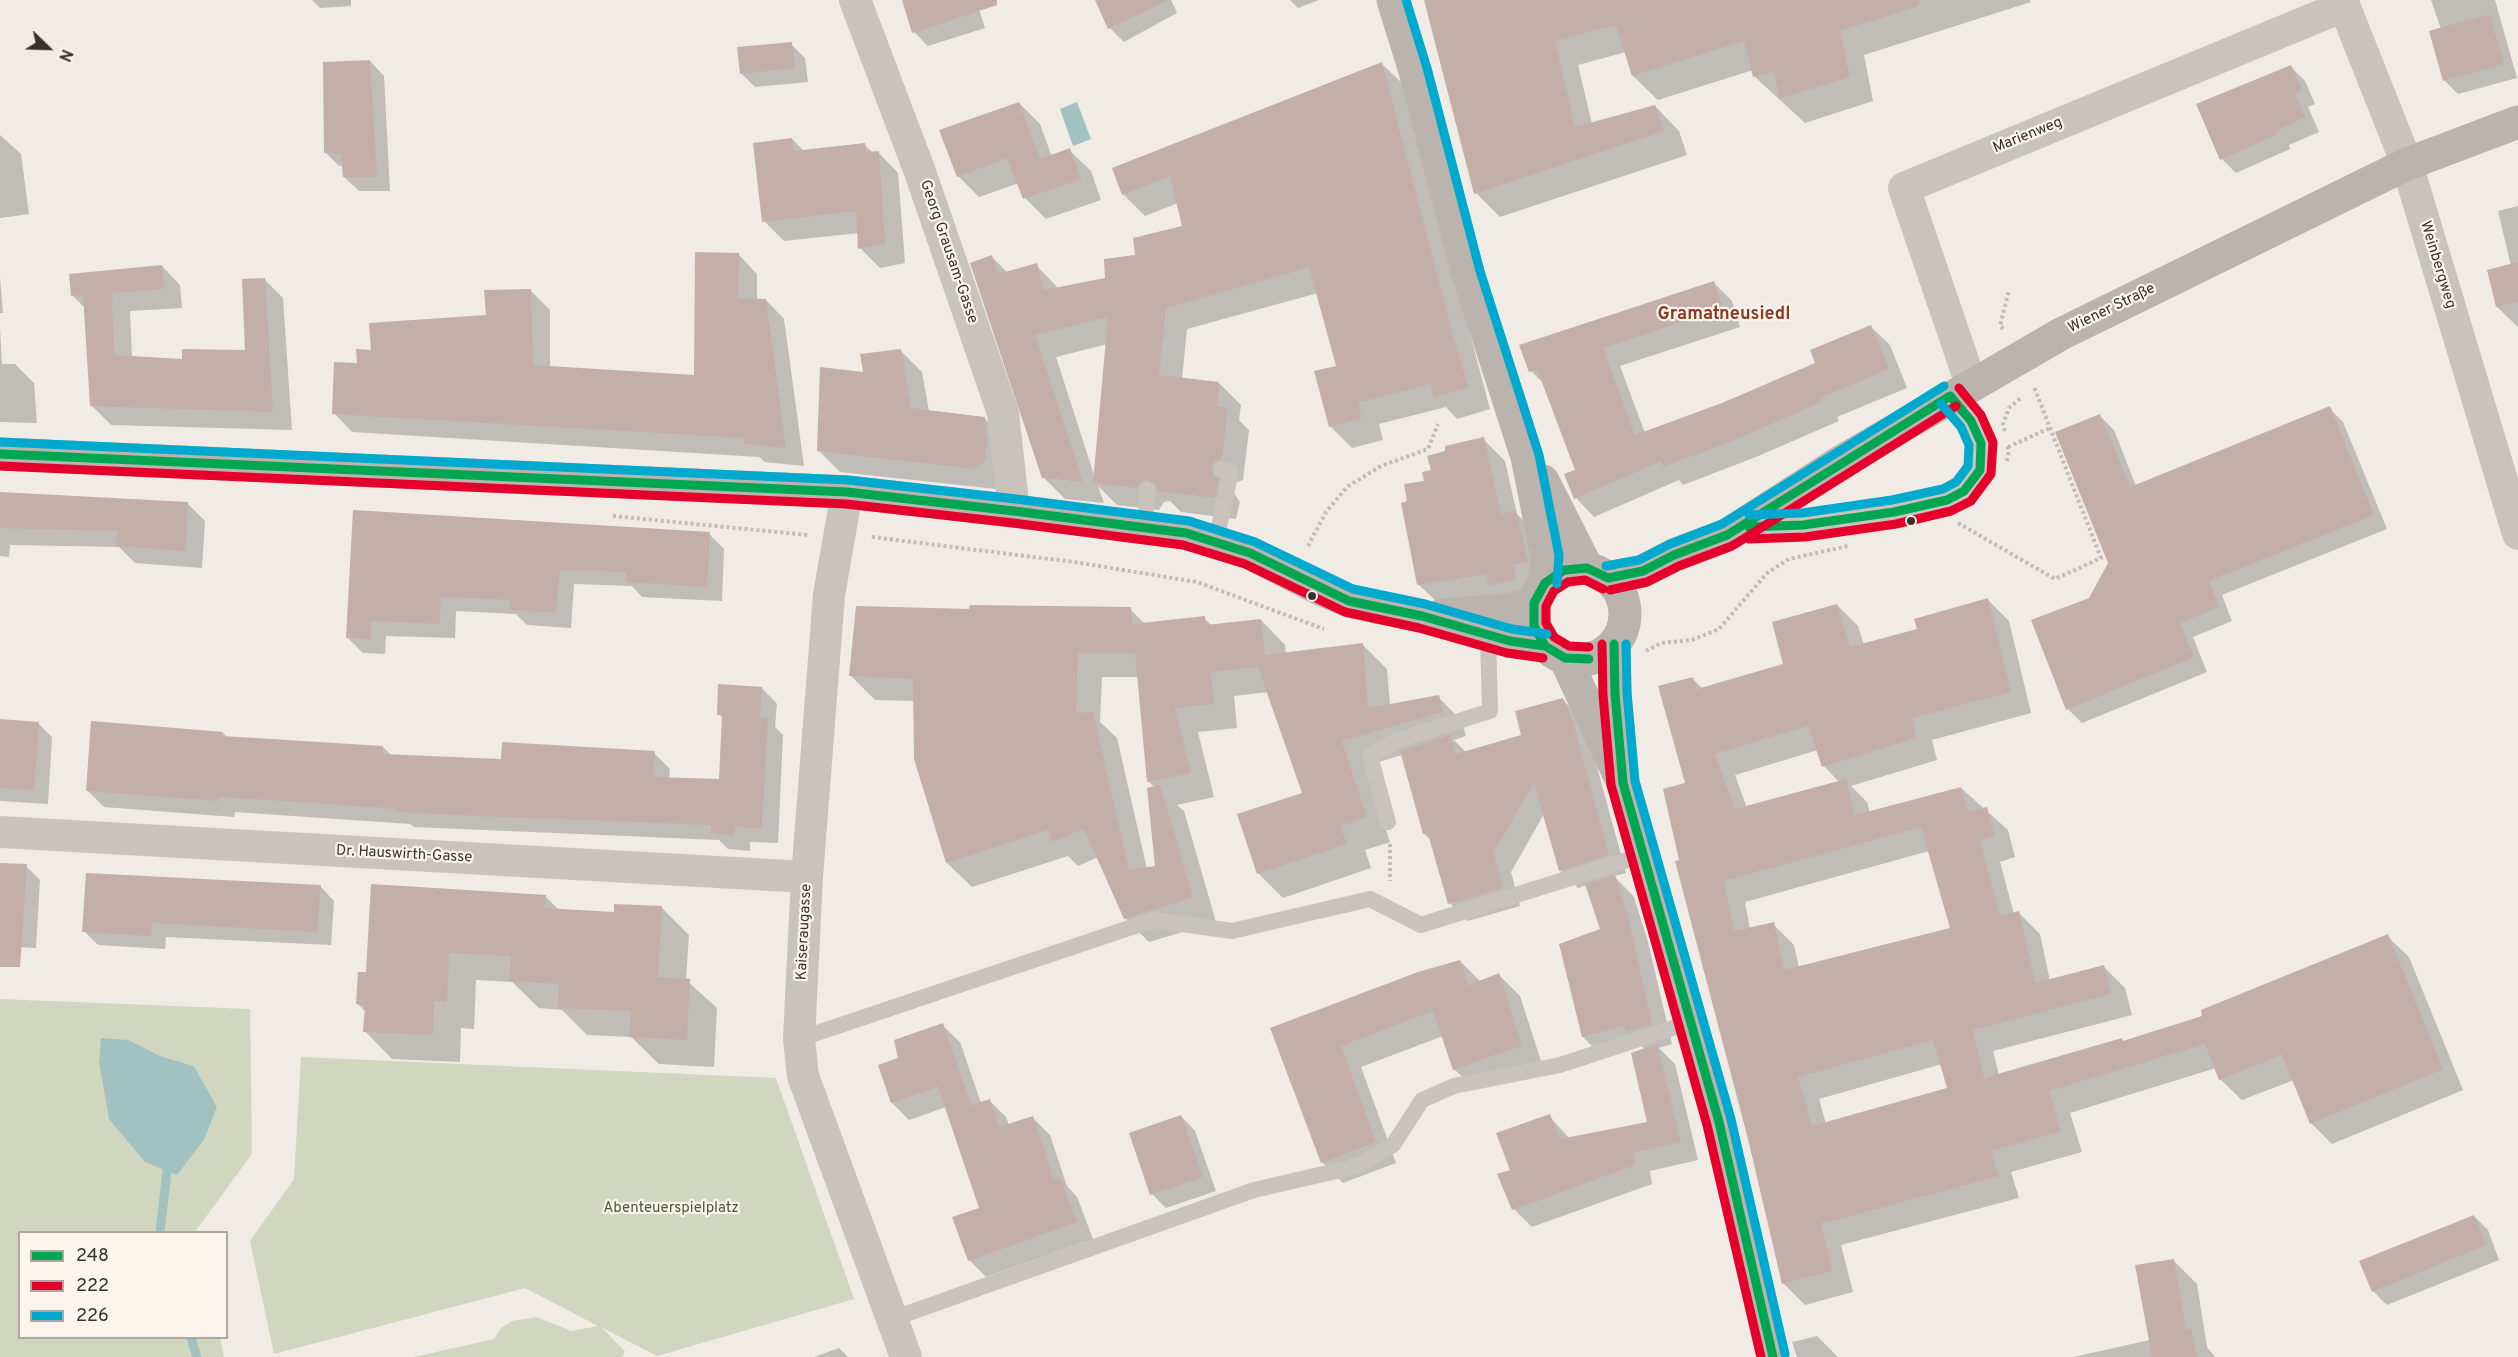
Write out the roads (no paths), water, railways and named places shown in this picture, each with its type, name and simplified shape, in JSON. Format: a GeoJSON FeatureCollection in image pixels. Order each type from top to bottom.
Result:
{"type":"FeatureCollection","features":[{"type":"Feature","properties":{"kind":"main road"},"geometry":{"type":"LineString","coordinates":[[1393,0],[1415,71],[1468,274],[1527,457],[1547,556],[1534,626],[1555,652],[1623,783]]}},
{"type":"Feature","properties":{"kind":"main road","name":"Wiener Straße"},"geometry":{"type":"LineString","coordinates":[[1626,611],[1651,592],[1685,572],[1733,532],[1842,461],[1960,390],[2061,334],[2407,164],[2518,122]]}},
{"type":"Feature","properties":{"kind":"main road"},"geometry":{"type":"LineString","coordinates":[[0,454],[847,492],[1014,511],[1186,533],[1216,541],[1250,553],[1349,601],[1422,616],[1488,636],[1555,652],[1576,661],[1629,649]]}},
{"type":"Feature","properties":{"kind":"main road"},"geometry":{"type":"LineString","coordinates":[[1527,457],[1598,573],[1622,597],[1626,611],[1624,625],[1629,649],[1615,694],[1623,783],[1719,1122],[1773,1357]]}},
{"type":"Feature","properties":{"kind":"main road","name":"Wiener Straße"},"geometry":{"type":"LineString","coordinates":[[1598,573],[1643,571],[1674,555],[1733,532]]}},
{"type":"Feature","properties":{"kind":"main road"},"geometry":{"type":"LineString","coordinates":[[1422,616],[1509,610],[1539,593],[1564,570],[1598,573]]}},
{"type":"Feature","properties":{"kind":"street","name":"Georg Grausam-Gasse"},"geometry":{"type":"LineString","coordinates":[[855,0],[920,172],[1003,412],[1014,511]]}},
{"type":"Feature","properties":{"kind":"street","name":"Weinbergweg"},"geometry":{"type":"LineString","coordinates":[[2343,3],[2407,164],[2518,534]]}},
{"type":"Feature","properties":{"kind":"street","name":"Marienweg"},"geometry":{"type":"LineString","coordinates":[[1960,390],[1904,188],[2343,3]]}},
{"type":"Feature","properties":{"kind":"street","name":"Kaiseraugasse"},"geometry":{"type":"LineString","coordinates":[[847,492],[829,595],[807,877],[799,1039],[803,1076],[906,1357]]}},
{"type":"Feature","properties":{"kind":"street","name":"Dr. Hauswirth-Gasse"},"geometry":{"type":"LineString","coordinates":[[0,832],[807,877]]}},
{"type":"Feature","properties":{"kind":"lane"},"geometry":{"type":"LineString","coordinates":[[1733,532],[1894,512],[1947,500],[1964,491],[1980,470],[1981,442],[1960,390]]}},
{"type":"Feature","properties":{"kind":"lane"},"geometry":{"type":"LineString","coordinates":[[1216,541],[1231,471],[1221,469]]}},
{"type":"Feature","properties":{"kind":"lane"},"geometry":{"type":"LineString","coordinates":[[1145,528],[1147,490]]}},
{"type":"Feature","properties":{"kind":"lane"},"geometry":{"type":"LineString","coordinates":[[1388,822],[1370,756],[1396,741],[1490,711],[1488,636]]}},
{"type":"Feature","properties":{"kind":"lane"},"geometry":{"type":"LineString","coordinates":[[799,1039],[1153,920],[1232,931],[1370,899],[1421,925],[1643,855]]}},
{"type":"Feature","properties":{"kind":"lane"},"geometry":{"type":"LineString","coordinates":[[892,1319],[1254,1190],[1358,1166],[1393,1145],[1422,1100],[1454,1086],[1560,1065],[1691,1023]]}},
{"type":"Feature","properties":{"kind":"water"},"geometry":{"type":"Polygon","coordinates":[[[1077,102],[1091,139],[1073,146],[1060,109],[1077,102]]]}},
{"type":"Feature","properties":{"kind":"water"},"geometry":{"type":"Polygon","coordinates":[[[101,1038],[129,1040],[160,1056],[194,1066],[217,1107],[205,1138],[177,1175],[145,1162],[109,1119],[99,1062],[101,1038]]]}},
{"type":"Feature","properties":{"kind":"waterway"},"geometry":{"type":"LineString","coordinates":[[160,1231],[167,1171]]}},
{"type":"Feature","properties":{"kind":"waterway"},"geometry":{"type":"LineString","coordinates":[[191,1339],[197,1357]]}},
{"type":"Feature","properties":{"kind":"district","name":"Gramatneusiedl"},"geometry":{"type":"Point","coordinates":[1724,315]}},
{"type":"Feature","properties":{"kind":"park label","name":"Abenteuerspielplatz"},"geometry":{"type":"Point","coordinates":[671,1209]}}]}
